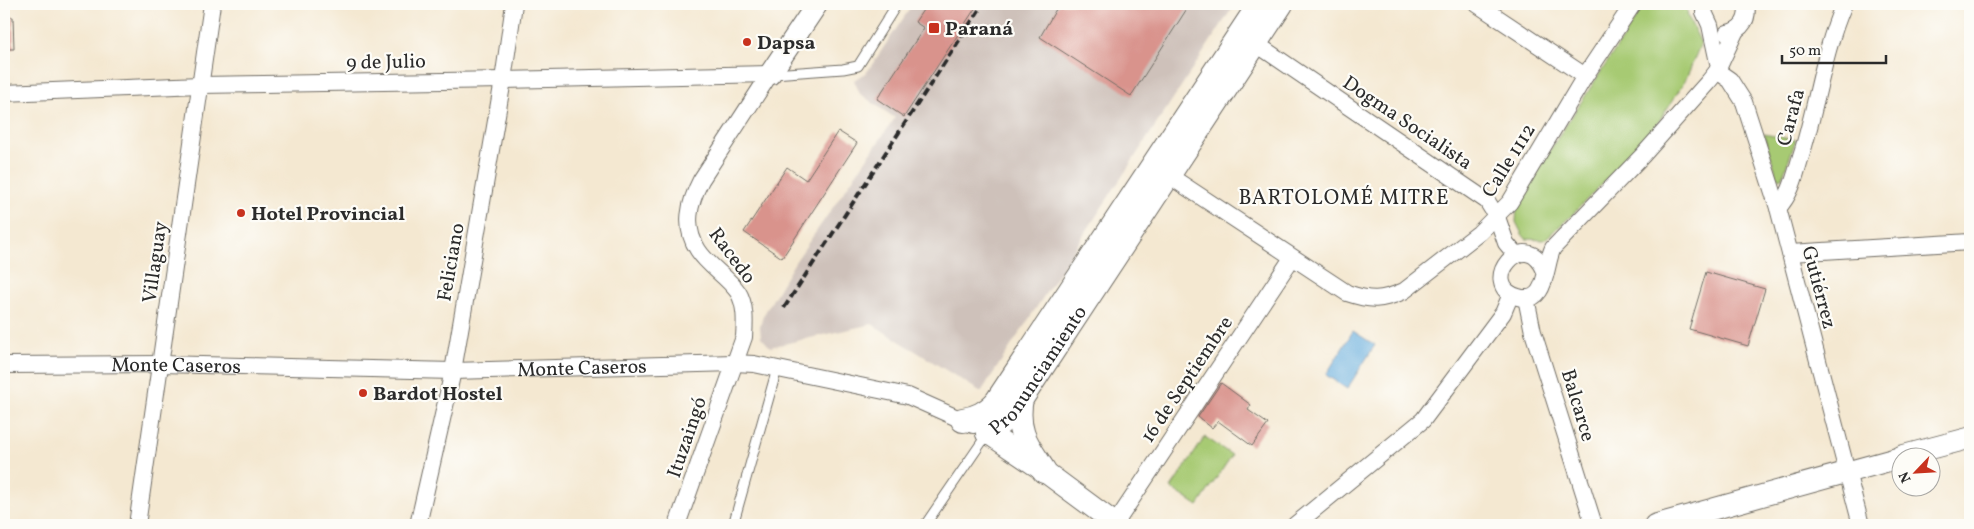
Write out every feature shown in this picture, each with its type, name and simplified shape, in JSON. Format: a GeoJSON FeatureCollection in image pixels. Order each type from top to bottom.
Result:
{"type":"FeatureCollection","features":[{"type":"Feature","properties":{"kind":"main road","name":"Pronunciamiento"},"geometry":{"type":"LineString","coordinates":[[988,433],[996,403],[1260,4]]}},
{"type":"Feature","properties":{"kind":"main road","name":"Pronunciamiento"},"geometry":{"type":"LineString","coordinates":[[988,433],[1011,414],[1022,398],[1281,4]]}},
{"type":"Feature","properties":{"kind":"main road"},"geometry":{"type":"LineString","coordinates":[[1022,398],[1019,426],[1028,447],[1044,471]]}},
{"type":"Feature","properties":{"kind":"main road"},"geometry":{"type":"LineString","coordinates":[[963,420],[976,418],[987,412],[996,403]]}},
{"type":"Feature","properties":{"kind":"street","name":"Villaguay"},"geometry":{"type":"LineString","coordinates":[[137,525],[212,4]]}},
{"type":"Feature","properties":{"kind":"street","name":"Feliciano"},"geometry":{"type":"LineString","coordinates":[[418,525],[453,370],[503,80],[514,4]]}},
{"type":"Feature","properties":{"kind":"street"},"geometry":{"type":"LineString","coordinates":[[770,74],[817,4]]}},
{"type":"Feature","properties":{"kind":"street"},"geometry":{"type":"LineString","coordinates":[[1478,4],[1585,76]]}},
{"type":"Feature","properties":{"kind":"street","name":"Calle 1112"},"geometry":{"type":"LineString","coordinates":[[1292,258],[1347,293],[1367,300],[1380,299],[1404,291],[1479,233],[1510,202],[1585,76],[1633,4]]}},
{"type":"Feature","properties":{"kind":"street"},"geometry":{"type":"LineString","coordinates":[[1706,4],[1704,12],[1710,26],[1718,69]]}},
{"type":"Feature","properties":{"kind":"street"},"geometry":{"type":"LineString","coordinates":[[1545,271],[1538,258],[1524,253],[1516,255],[1510,258],[1502,269],[1502,282],[1518,296],[1533,296],[1539,292],[1544,286],[1545,271],[1553,248],[1643,156],[1718,69],[1736,30],[1744,24],[1747,18],[1746,4]]}},
{"type":"Feature","properties":{"kind":"street","name":"Carafa"},"geometry":{"type":"LineString","coordinates":[[1778,208],[1790,193],[1810,127],[1832,34],[1844,4]]}},
{"type":"Feature","properties":{"kind":"street"},"geometry":{"type":"LineString","coordinates":[[1710,26],[1722,32],[1736,30]]}},
{"type":"Feature","properties":{"kind":"street","name":"Dogma Socialista"},"geometry":{"type":"LineString","coordinates":[[1255,43],[1487,201],[1497,217],[1506,243],[1516,255]]}},
{"type":"Feature","properties":{"kind":"street","name":"Gutiérrez"},"geometry":{"type":"LineString","coordinates":[[1718,69],[1730,80],[1744,102],[1778,208],[1861,525]]}},
{"type":"Feature","properties":{"kind":"street","name":"9 de Julio"},"geometry":{"type":"LineString","coordinates":[[4,93],[200,85],[770,74]]}},
{"type":"Feature","properties":{"kind":"street","name":"Racedo"},"geometry":{"type":"LineString","coordinates":[[734,363],[744,337],[745,317],[739,293],[698,250],[689,229],[688,213],[701,180],[770,74]]}},
{"type":"Feature","properties":{"kind":"street"},"geometry":{"type":"LineString","coordinates":[[1168,175],[1292,258]]}},
{"type":"Feature","properties":{"kind":"street"},"geometry":{"type":"LineString","coordinates":[[1790,253],[1970,242]]}},
{"type":"Feature","properties":{"kind":"street","name":"16 de Septiembre"},"geometry":{"type":"LineString","coordinates":[[1116,525],[1292,258]]}},
{"type":"Feature","properties":{"kind":"street"},"geometry":{"type":"LineString","coordinates":[[1295,525],[1423,420],[1503,313],[1518,296]]}},
{"type":"Feature","properties":{"kind":"street","name":"Balcarce"},"geometry":{"type":"LineString","coordinates":[[1518,296],[1533,332],[1594,525]]}},
{"type":"Feature","properties":{"kind":"street","name":"Ituzaingó"},"geometry":{"type":"LineString","coordinates":[[677,525],[734,363]]}},
{"type":"Feature","properties":{"kind":"street","name":"Monte Caseros"},"geometry":{"type":"LineString","coordinates":[[4,365],[160,364],[453,370],[754,364],[908,396],[963,420],[988,433],[1044,471],[1116,525]]}},
{"type":"Feature","properties":{"kind":"street"},"geometry":{"type":"LineString","coordinates":[[1940,446],[1970,438]]}},
{"type":"Feature","properties":{"kind":"street"},"geometry":{"type":"LineString","coordinates":[[1655,525],[1892,459]]}},
{"type":"Feature","properties":{"kind":"lane"},"geometry":{"type":"LineString","coordinates":[[770,74],[843,69],[858,66],[898,4]]}},
{"type":"Feature","properties":{"kind":"lane"},"geometry":{"type":"LineString","coordinates":[[734,525],[777,369]]}},
{"type":"Feature","properties":{"kind":"lane"},"geometry":{"type":"LineString","coordinates":[[925,525],[988,433]]}},
{"type":"Feature","properties":{"kind":"shaded area"},"geometry":{"type":"Polygon","coordinates":[[[913,4],[1235,4],[981,392],[872,324],[770,347],[761,337],[760,327],[763,316],[795,262],[895,118],[860,94],[854,80],[867,72],[913,4]]]}},
{"type":"Feature","properties":{"kind":"green space"},"geometry":{"type":"Polygon","coordinates":[[[1645,4],[1686,4],[1688,17],[1701,43],[1685,81],[1652,132],[1571,216],[1544,240],[1526,239],[1516,222],[1517,205],[1548,153],[1645,4]]]}},
{"type":"Feature","properties":{"kind":"green space"},"geometry":{"type":"Polygon","coordinates":[[[1764,134],[1796,140],[1782,178],[1778,179],[1764,134]]]}},
{"type":"Feature","properties":{"kind":"green space"},"geometry":{"type":"Polygon","coordinates":[[[1205,437],[1232,455],[1198,506],[1171,488],[1205,437]]]}},
{"type":"Feature","properties":{"kind":"water"},"geometry":{"type":"Polygon","coordinates":[[[1353,331],[1375,345],[1347,389],[1326,375],[1353,331]]]}},
{"type":"Feature","properties":{"kind":"building"},"geometry":{"type":"Polygon","coordinates":[[[927,4],[978,4],[904,117],[877,99],[924,28],[915,22],[927,4]]]}},
{"type":"Feature","properties":{"kind":"building"},"geometry":{"type":"Polygon","coordinates":[[[1059,4],[1190,4],[1131,96],[1040,37],[1059,4]]]}},
{"type":"Feature","properties":{"kind":"building"},"geometry":{"type":"Polygon","coordinates":[[[4,17],[13,17],[14,49],[4,49],[4,17]]]}},
{"type":"Feature","properties":{"kind":"building"},"geometry":{"type":"Polygon","coordinates":[[[838,131],[857,143],[782,258],[744,232],[787,167],[806,180],[838,131]]]}},
{"type":"Feature","properties":{"kind":"building"},"geometry":{"type":"Polygon","coordinates":[[[1706,272],[1765,289],[1748,346],[1689,329],[1706,272]]]}},
{"type":"Feature","properties":{"kind":"building"},"geometry":{"type":"Polygon","coordinates":[[[1221,383],[1251,405],[1248,410],[1268,424],[1252,446],[1218,421],[1212,428],[1198,417],[1221,383]]]}},
{"type":"Feature","properties":{"kind":"railway"},"geometry":{"type":"LineString","coordinates":[[784,308],[983,4]]}},
{"type":"Feature","properties":{"kind":"place","name":"Paraná"},"geometry":{"type":"Point","coordinates":[934,28]}},
{"type":"Feature","properties":{"kind":"place","name":"Dapsa"},"geometry":{"type":"Point","coordinates":[747,42]}},
{"type":"Feature","properties":{"kind":"place","name":"Hotel Provincial"},"geometry":{"type":"Point","coordinates":[241,213]}},
{"type":"Feature","properties":{"kind":"place","name":"Bardot Hostel"},"geometry":{"type":"Point","coordinates":[363,393]}},
{"type":"Feature","properties":{"kind":"district","name":"BARTOLOMÉ MITRE"},"geometry":{"type":"Point","coordinates":[1344,197]}}]}
